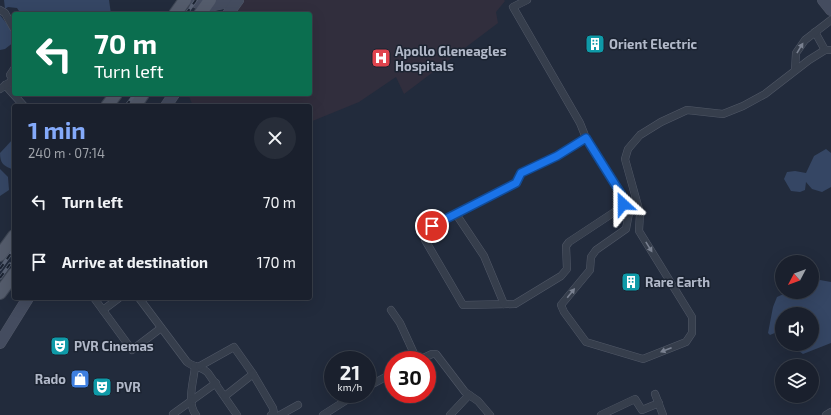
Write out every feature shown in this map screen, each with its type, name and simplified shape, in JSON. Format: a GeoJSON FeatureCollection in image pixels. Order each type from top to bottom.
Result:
{"type":"FeatureCollection","features":[{"type":"Feature","properties":{"kind":"main road"},"geometry":{"type":"LineString","coordinates":[[176,12],[185,0]]}},
{"type":"Feature","properties":{"kind":"main road"},"geometry":{"type":"LineString","coordinates":[[0,254],[12,239]]}},
{"type":"Feature","properties":{"kind":"main road"},"geometry":{"type":"LineString","coordinates":[[0,293],[12,277]]}},
{"type":"Feature","properties":{"kind":"street"},"geometry":{"type":"LineString","coordinates":[[192,0],[205,7],[238,0]]}},
{"type":"Feature","properties":{"kind":"street"},"geometry":{"type":"LineString","coordinates":[[229,12],[238,0]]}},
{"type":"Feature","properties":{"kind":"street"},"geometry":{"type":"LineString","coordinates":[[527,0],[513,8],[580,123],[586,138],[623,197],[623,204],[618,209],[569,242],[566,246],[567,269],[561,276],[515,304],[463,305],[425,240],[432,226],[516,183],[521,173],[557,156],[586,138]]}},
{"type":"Feature","properties":{"kind":"street"},"geometry":{"type":"LineString","coordinates":[[795,70],[796,53],[805,40],[815,32],[829,9]]}},
{"type":"Feature","properties":{"kind":"street"},"geometry":{"type":"LineString","coordinates":[[0,10],[5,12],[12,25]]}},
{"type":"Feature","properties":{"kind":"street"},"geometry":{"type":"LineString","coordinates":[[635,198],[629,213],[626,229],[596,250],[591,257],[590,270],[561,306],[586,342],[643,359],[686,342],[692,333],[692,317],[638,231],[640,213],[625,159],[628,149],[640,135],[661,122],[687,110],[723,114],[743,106],[765,94],[795,70],[828,50],[815,32]]}},
{"type":"Feature","properties":{"kind":"street"},"geometry":{"type":"LineString","coordinates":[[12,81],[3,87],[12,95]]}},
{"type":"Feature","properties":{"kind":"street"},"geometry":{"type":"LineString","coordinates":[[13,96],[22,104]]}},
{"type":"Feature","properties":{"kind":"street"},"geometry":{"type":"LineString","coordinates":[[456,214],[484,256],[504,304]]}},
{"type":"Feature","properties":{"kind":"street"},"geometry":{"type":"LineString","coordinates":[[626,229],[638,231]]}},
{"type":"Feature","properties":{"kind":"street"},"geometry":{"type":"LineString","coordinates":[[0,343],[27,300]]}},
{"type":"Feature","properties":{"kind":"street"},"geometry":{"type":"LineString","coordinates":[[96,300],[132,350]]}},
{"type":"Feature","properties":{"kind":"street"},"geometry":{"type":"LineString","coordinates":[[103,310],[116,300]]}},
{"type":"Feature","properties":{"kind":"street"},"geometry":{"type":"LineString","coordinates":[[140,300],[187,362],[203,368],[216,383],[238,415]]}},
{"type":"Feature","properties":{"kind":"street"},"geometry":{"type":"LineString","coordinates":[[391,310],[400,323],[414,351]]}},
{"type":"Feature","properties":{"kind":"street"},"geometry":{"type":"LineString","coordinates":[[128,357],[132,350],[161,328]]}},
{"type":"Feature","properties":{"kind":"street"},"geometry":{"type":"LineString","coordinates":[[197,366],[234,347],[253,374],[273,408],[274,413],[271,415]]}},
{"type":"Feature","properties":{"kind":"street"},"geometry":{"type":"LineString","coordinates":[[436,354],[469,395],[490,415]]}},
{"type":"Feature","properties":{"kind":"street"},"geometry":{"type":"LineString","coordinates":[[196,415],[192,410],[191,402],[197,366]]}},
{"type":"Feature","properties":{"kind":"street"},"geometry":{"type":"LineString","coordinates":[[225,396],[253,374]]}},
{"type":"Feature","properties":{"kind":"street"},"geometry":{"type":"LineString","coordinates":[[173,414],[216,383]]}},
{"type":"Feature","properties":{"kind":"street"},"geometry":{"type":"LineString","coordinates":[[655,394],[663,415]]}},
{"type":"Feature","properties":{"kind":"street"},"geometry":{"type":"LineString","coordinates":[[450,415],[469,395]]}},
{"type":"Feature","properties":{"kind":"street"},"geometry":{"type":"LineString","coordinates":[[601,415],[635,399],[643,412],[659,403]]}},
{"type":"Feature","properties":{"kind":"street"},"geometry":{"type":"LineString","coordinates":[[323,415],[342,403]]}},
{"type":"Feature","properties":{"kind":"street"},"geometry":{"type":"LineString","coordinates":[[280,415],[298,405]]}},
{"type":"Feature","properties":{"kind":"street"},"geometry":{"type":"LineString","coordinates":[[826,415],[831,412]]}},
{"type":"Feature","properties":{"kind":"shaded area","name":"Apollo Gleneagles Hospitals"},"geometry":{"type":"Polygon","coordinates":[[[242,0],[505,1],[496,12],[498,23],[404,94],[396,77],[359,102],[312,121],[312,104],[192,104],[189,96],[312,96],[312,12],[233,12],[242,0]]]}},
{"type":"Feature","properties":{"kind":"water"},"geometry":{"type":"Polygon","coordinates":[[[4,0],[109,0],[111,12],[20,12],[17,8],[8,7],[5,9],[4,0]]]}},
{"type":"Feature","properties":{"kind":"water"},"geometry":{"type":"Polygon","coordinates":[[[0,15],[10,28],[12,44],[5,49],[0,50],[0,15]]]}},
{"type":"Feature","properties":{"kind":"water"},"geometry":{"type":"Polygon","coordinates":[[[12,140],[12,169],[3,164],[0,153],[12,140]]]}},
{"type":"Feature","properties":{"kind":"water"},"geometry":{"type":"Polygon","coordinates":[[[826,149],[831,153],[831,187],[822,192],[812,189],[806,182],[805,190],[800,192],[791,191],[784,179],[787,172],[795,171],[806,173],[814,156],[826,149]]]}},
{"type":"Feature","properties":{"kind":"water"},"geometry":{"type":"Polygon","coordinates":[[[0,169],[8,177],[9,190],[0,196],[0,169]]]}},
{"type":"Feature","properties":{"kind":"water"},"geometry":{"type":"Polygon","coordinates":[[[819,280],[831,282],[831,343],[819,348],[819,307],[775,307],[775,333],[770,335],[768,333],[773,307],[776,299],[819,299],[819,280]]]}},
{"type":"Feature","properties":{"kind":"water"},"geometry":{"type":"Polygon","coordinates":[[[799,351],[811,351],[803,354],[799,351]]]}},
{"type":"Feature","properties":{"kind":"railway"},"geometry":{"type":"LineString","coordinates":[[187,12],[196,0]]}},
{"type":"Feature","properties":{"kind":"railway"},"geometry":{"type":"LineString","coordinates":[[128,104],[134,96]]}},
{"type":"Feature","properties":{"kind":"railway"},"geometry":{"type":"LineString","coordinates":[[0,269],[12,252]]}},
{"type":"Feature","properties":{"kind":"railway"},"geometry":{"type":"LineString","coordinates":[[0,278],[10,264]]}},
{"type":"Feature","properties":{"kind":"place","name":"Orient Electric"},"geometry":{"type":"Point","coordinates":[595,44]}},
{"type":"Feature","properties":{"kind":"place","name":"Apollo Gleneagles Hospitals"},"geometry":{"type":"Point","coordinates":[381,58]}},
{"type":"Feature","properties":{"kind":"place","name":"Rare Earth"},"geometry":{"type":"Point","coordinates":[631,282]}},
{"type":"Feature","properties":{"kind":"place","name":"PVR Cinemas"},"geometry":{"type":"Point","coordinates":[60,346]}},
{"type":"Feature","properties":{"kind":"place","name":"Rado"},"geometry":{"type":"Point","coordinates":[80,379]}},
{"type":"Feature","properties":{"kind":"place","name":"PVR"},"geometry":{"type":"Point","coordinates":[102,387]}},
{"type":"Feature","properties":{"kind":"route"},"geometry":{"type":"LineString","coordinates":[[432,226],[516,183],[521,173],[557,156],[586,138],[623,197],[623,204]]}}]}
